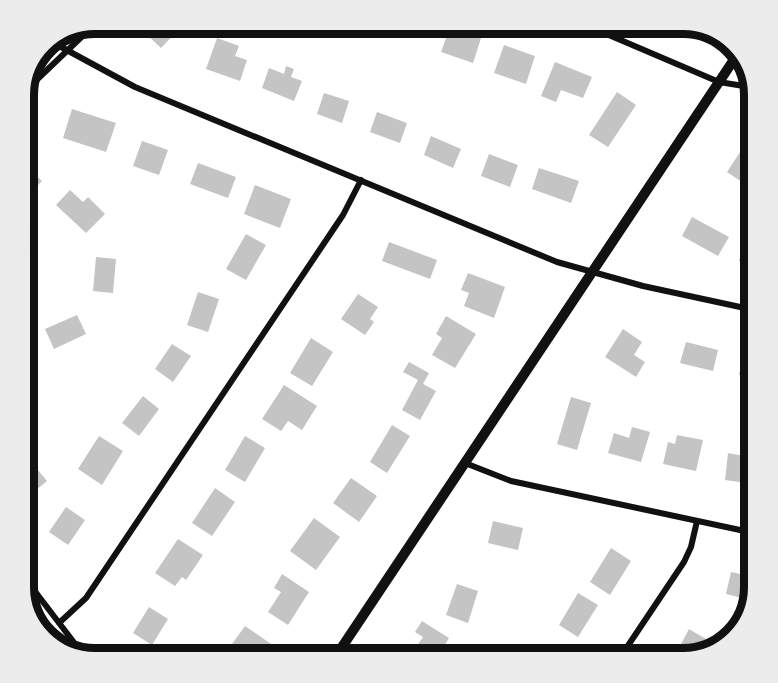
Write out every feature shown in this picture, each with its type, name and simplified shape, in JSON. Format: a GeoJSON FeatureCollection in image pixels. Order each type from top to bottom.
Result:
{"type":"FeatureCollection","features":[{"type":"Feature","properties":{"kind":"street"},"geometry":{"type":"LineString","coordinates":[[606,34],[719,82],[742,86]]}},
{"type":"Feature","properties":{"kind":"street"},"geometry":{"type":"LineString","coordinates":[[37,79],[82,36]]}},
{"type":"Feature","properties":{"kind":"street"},"geometry":{"type":"LineString","coordinates":[[60,47],[135,87],[557,262],[643,286],[743,308]]}},
{"type":"Feature","properties":{"kind":"street"},"geometry":{"type":"LineString","coordinates":[[341,648],[733,62]]}},
{"type":"Feature","properties":{"kind":"street"},"geometry":{"type":"LineString","coordinates":[[59,623],[86,598],[337,225],[361,180]]}},
{"type":"Feature","properties":{"kind":"street"},"geometry":{"type":"LineString","coordinates":[[465,463],[511,481],[744,531]]}},
{"type":"Feature","properties":{"kind":"street"},"geometry":{"type":"LineString","coordinates":[[626,648],[684,562],[691,547],[696,520]]}},
{"type":"Feature","properties":{"kind":"street"},"geometry":{"type":"LineString","coordinates":[[35,592],[76,645]]}},
{"type":"Feature","properties":{"kind":"building"},"geometry":{"type":"Polygon","coordinates":[[[146,34],[174,34],[161,48],[146,34]]]}},
{"type":"Feature","properties":{"kind":"building"},"geometry":{"type":"Polygon","coordinates":[[[447,34],[482,34],[473,63],[441,52],[447,34]]]}},
{"type":"Feature","properties":{"kind":"building"},"geometry":{"type":"Polygon","coordinates":[[[217,38],[239,46],[235,56],[247,60],[240,81],[206,69],[217,38]]]}},
{"type":"Feature","properties":{"kind":"building"},"geometry":{"type":"Polygon","coordinates":[[[504,45],[535,56],[526,84],[494,73],[504,45]]]}},
{"type":"Feature","properties":{"kind":"building"},"geometry":{"type":"Polygon","coordinates":[[[555,62],[592,77],[583,98],[561,90],[556,102],[541,96],[555,62]]]}},
{"type":"Feature","properties":{"kind":"building"},"geometry":{"type":"Polygon","coordinates":[[[286,66],[294,69],[291,77],[302,81],[294,101],[262,88],[269,68],[284,74],[286,66]]]}},
{"type":"Feature","properties":{"kind":"building"},"geometry":{"type":"Polygon","coordinates":[[[617,92],[636,105],[608,147],[589,135],[617,92]]]}},
{"type":"Feature","properties":{"kind":"building"},"geometry":{"type":"Polygon","coordinates":[[[324,93],[349,101],[342,123],[317,114],[324,93]]]}},
{"type":"Feature","properties":{"kind":"building"},"geometry":{"type":"Polygon","coordinates":[[[72,109],[116,123],[106,152],[63,138],[72,109]]]}},
{"type":"Feature","properties":{"kind":"building"},"geometry":{"type":"Polygon","coordinates":[[[377,112],[407,123],[400,143],[370,132],[377,112]]]}},
{"type":"Feature","properties":{"kind":"building"},"geometry":{"type":"Polygon","coordinates":[[[431,136],[461,149],[453,168],[424,155],[431,136]]]}},
{"type":"Feature","properties":{"kind":"building"},"geometry":{"type":"Polygon","coordinates":[[[142,141],[168,150],[159,175],[133,166],[142,141]]]}},
{"type":"Feature","properties":{"kind":"building"},"geometry":{"type":"Polygon","coordinates":[[[743,148],[743,183],[727,172],[743,148]]]}},
{"type":"Feature","properties":{"kind":"building"},"geometry":{"type":"Polygon","coordinates":[[[489,154],[518,165],[510,187],[481,176],[489,154]]]}},
{"type":"Feature","properties":{"kind":"building"},"geometry":{"type":"Polygon","coordinates":[[[198,163],[236,177],[228,198],[190,184],[198,163]]]}},
{"type":"Feature","properties":{"kind":"building"},"geometry":{"type":"Polygon","coordinates":[[[539,168],[579,181],[571,203],[532,189],[539,168]]]}},
{"type":"Feature","properties":{"kind":"building"},"geometry":{"type":"Polygon","coordinates":[[[35,175],[42,181],[35,188],[35,175]]]}},
{"type":"Feature","properties":{"kind":"building"},"geometry":{"type":"Polygon","coordinates":[[[255,185],[291,199],[280,228],[244,214],[255,185]]]}},
{"type":"Feature","properties":{"kind":"building"},"geometry":{"type":"Polygon","coordinates":[[[70,190],[83,202],[88,197],[105,214],[86,233],[56,205],[70,190]]]}},
{"type":"Feature","properties":{"kind":"building"},"geometry":{"type":"Polygon","coordinates":[[[692,217],[729,237],[718,256],[682,236],[692,217]]]}},
{"type":"Feature","properties":{"kind":"building"},"geometry":{"type":"Polygon","coordinates":[[[246,234],[266,245],[246,280],[226,269],[246,234]]]}},
{"type":"Feature","properties":{"kind":"building"},"geometry":{"type":"Polygon","coordinates":[[[389,242],[437,260],[430,279],[382,261],[389,242]]]}},
{"type":"Feature","properties":{"kind":"building"},"geometry":{"type":"Polygon","coordinates":[[[743,244],[743,262],[739,261],[743,244]]]}},
{"type":"Feature","properties":{"kind":"building"},"geometry":{"type":"Polygon","coordinates":[[[96,257],[116,259],[113,293],[93,291],[96,257]]]}},
{"type":"Feature","properties":{"kind":"building"},"geometry":{"type":"Polygon","coordinates":[[[468,273],[505,287],[494,318],[464,306],[469,293],[461,290],[468,273]]]}},
{"type":"Feature","properties":{"kind":"building"},"geometry":{"type":"Polygon","coordinates":[[[198,292],[219,299],[208,332],[187,325],[198,292]]]}},
{"type":"Feature","properties":{"kind":"building"},"geometry":{"type":"Polygon","coordinates":[[[358,294],[378,307],[370,319],[374,322],[365,335],[341,319],[358,294]]]}},
{"type":"Feature","properties":{"kind":"building"},"geometry":{"type":"Polygon","coordinates":[[[77,315],[86,334],[54,349],[45,329],[77,315]]]}},
{"type":"Feature","properties":{"kind":"building"},"geometry":{"type":"Polygon","coordinates":[[[446,316],[476,334],[455,368],[432,355],[442,338],[436,334],[446,316]]]}},
{"type":"Feature","properties":{"kind":"building"},"geometry":{"type":"Polygon","coordinates":[[[623,329],[642,342],[634,355],[645,362],[636,377],[605,357],[623,329]]]}},
{"type":"Feature","properties":{"kind":"building"},"geometry":{"type":"Polygon","coordinates":[[[311,338],[333,352],[312,386],[290,373],[311,338]]]}},
{"type":"Feature","properties":{"kind":"building"},"geometry":{"type":"Polygon","coordinates":[[[686,342],[718,350],[713,371],[680,363],[686,342]]]}},
{"type":"Feature","properties":{"kind":"building"},"geometry":{"type":"Polygon","coordinates":[[[172,344],[191,356],[173,382],[155,369],[172,344]]]}},
{"type":"Feature","properties":{"kind":"building"},"geometry":{"type":"Polygon","coordinates":[[[743,354],[744,354],[744,376],[739,375],[743,354]]]}},
{"type":"Feature","properties":{"kind":"building"},"geometry":{"type":"Polygon","coordinates":[[[409,362],[429,373],[423,384],[436,391],[420,420],[402,410],[418,380],[403,372],[409,362]]]}},
{"type":"Feature","properties":{"kind":"building"},"geometry":{"type":"Polygon","coordinates":[[[284,385],[317,406],[302,430],[288,421],[281,431],[262,419],[284,385]]]}},
{"type":"Feature","properties":{"kind":"building"},"geometry":{"type":"Polygon","coordinates":[[[143,396],[159,409],[139,436],[122,423],[143,396]]]}},
{"type":"Feature","properties":{"kind":"building"},"geometry":{"type":"Polygon","coordinates":[[[571,397],[591,403],[577,450],[557,444],[571,397]]]}},
{"type":"Feature","properties":{"kind":"building"},"geometry":{"type":"Polygon","coordinates":[[[392,425],[410,436],[387,473],[370,462],[392,425]]]}},
{"type":"Feature","properties":{"kind":"building"},"geometry":{"type":"Polygon","coordinates":[[[632,427],[650,432],[641,462],[608,453],[614,433],[629,438],[632,427]]]}},
{"type":"Feature","properties":{"kind":"building"},"geometry":{"type":"Polygon","coordinates":[[[677,435],[703,440],[696,471],[663,464],[668,442],[675,444],[677,435]]]}},
{"type":"Feature","properties":{"kind":"building"},"geometry":{"type":"Polygon","coordinates":[[[99,436],[123,451],[102,485],[78,469],[99,436]]]}},
{"type":"Feature","properties":{"kind":"building"},"geometry":{"type":"Polygon","coordinates":[[[245,436],[265,448],[245,482],[225,470],[245,436]]]}},
{"type":"Feature","properties":{"kind":"building"},"geometry":{"type":"Polygon","coordinates":[[[728,453],[744,456],[744,483],[725,480],[728,453]]]}},
{"type":"Feature","properties":{"kind":"building"},"geometry":{"type":"Polygon","coordinates":[[[35,467],[47,481],[35,491],[35,467]]]}},
{"type":"Feature","properties":{"kind":"building"},"geometry":{"type":"Polygon","coordinates":[[[351,478],[377,496],[359,522],[333,503],[351,478]]]}},
{"type":"Feature","properties":{"kind":"building"},"geometry":{"type":"Polygon","coordinates":[[[215,488],[235,502],[212,536],[192,523],[215,488]]]}},
{"type":"Feature","properties":{"kind":"building"},"geometry":{"type":"Polygon","coordinates":[[[66,507],[85,520],[68,545],[49,532],[66,507]]]}},
{"type":"Feature","properties":{"kind":"building"},"geometry":{"type":"Polygon","coordinates":[[[314,518],[340,537],[316,570],[290,551],[314,518]]]}},
{"type":"Feature","properties":{"kind":"building"},"geometry":{"type":"Polygon","coordinates":[[[493,521],[523,528],[518,550],[488,543],[493,521]]]}},
{"type":"Feature","properties":{"kind":"building"},"geometry":{"type":"Polygon","coordinates":[[[178,539],[203,555],[186,580],[182,577],[175,586],[155,573],[178,539]]]}},
{"type":"Feature","properties":{"kind":"building"},"geometry":{"type":"Polygon","coordinates":[[[611,548],[631,561],[610,595],[590,582],[611,548]]]}},
{"type":"Feature","properties":{"kind":"building"},"geometry":{"type":"Polygon","coordinates":[[[731,572],[744,575],[742,598],[726,594],[731,572]]]}},
{"type":"Feature","properties":{"kind":"building"},"geometry":{"type":"Polygon","coordinates":[[[282,574],[309,592],[288,625],[268,612],[281,592],[274,588],[282,574]]]}},
{"type":"Feature","properties":{"kind":"building"},"geometry":{"type":"Polygon","coordinates":[[[457,584],[478,591],[468,623],[446,615],[457,584]]]}},
{"type":"Feature","properties":{"kind":"building"},"geometry":{"type":"Polygon","coordinates":[[[578,593],[598,605],[578,637],[559,625],[578,593]]]}},
{"type":"Feature","properties":{"kind":"building"},"geometry":{"type":"Polygon","coordinates":[[[149,607],[168,619],[152,645],[133,633],[149,607]]]}},
{"type":"Feature","properties":{"kind":"building"},"geometry":{"type":"Polygon","coordinates":[[[422,621],[449,638],[443,648],[416,648],[423,637],[415,632],[422,621]]]}},
{"type":"Feature","properties":{"kind":"building"},"geometry":{"type":"Polygon","coordinates":[[[245,626],[277,648],[229,648],[245,626]]]}},
{"type":"Feature","properties":{"kind":"building"},"geometry":{"type":"Polygon","coordinates":[[[689,629],[710,642],[694,647],[679,648],[689,629]]]}}]}
